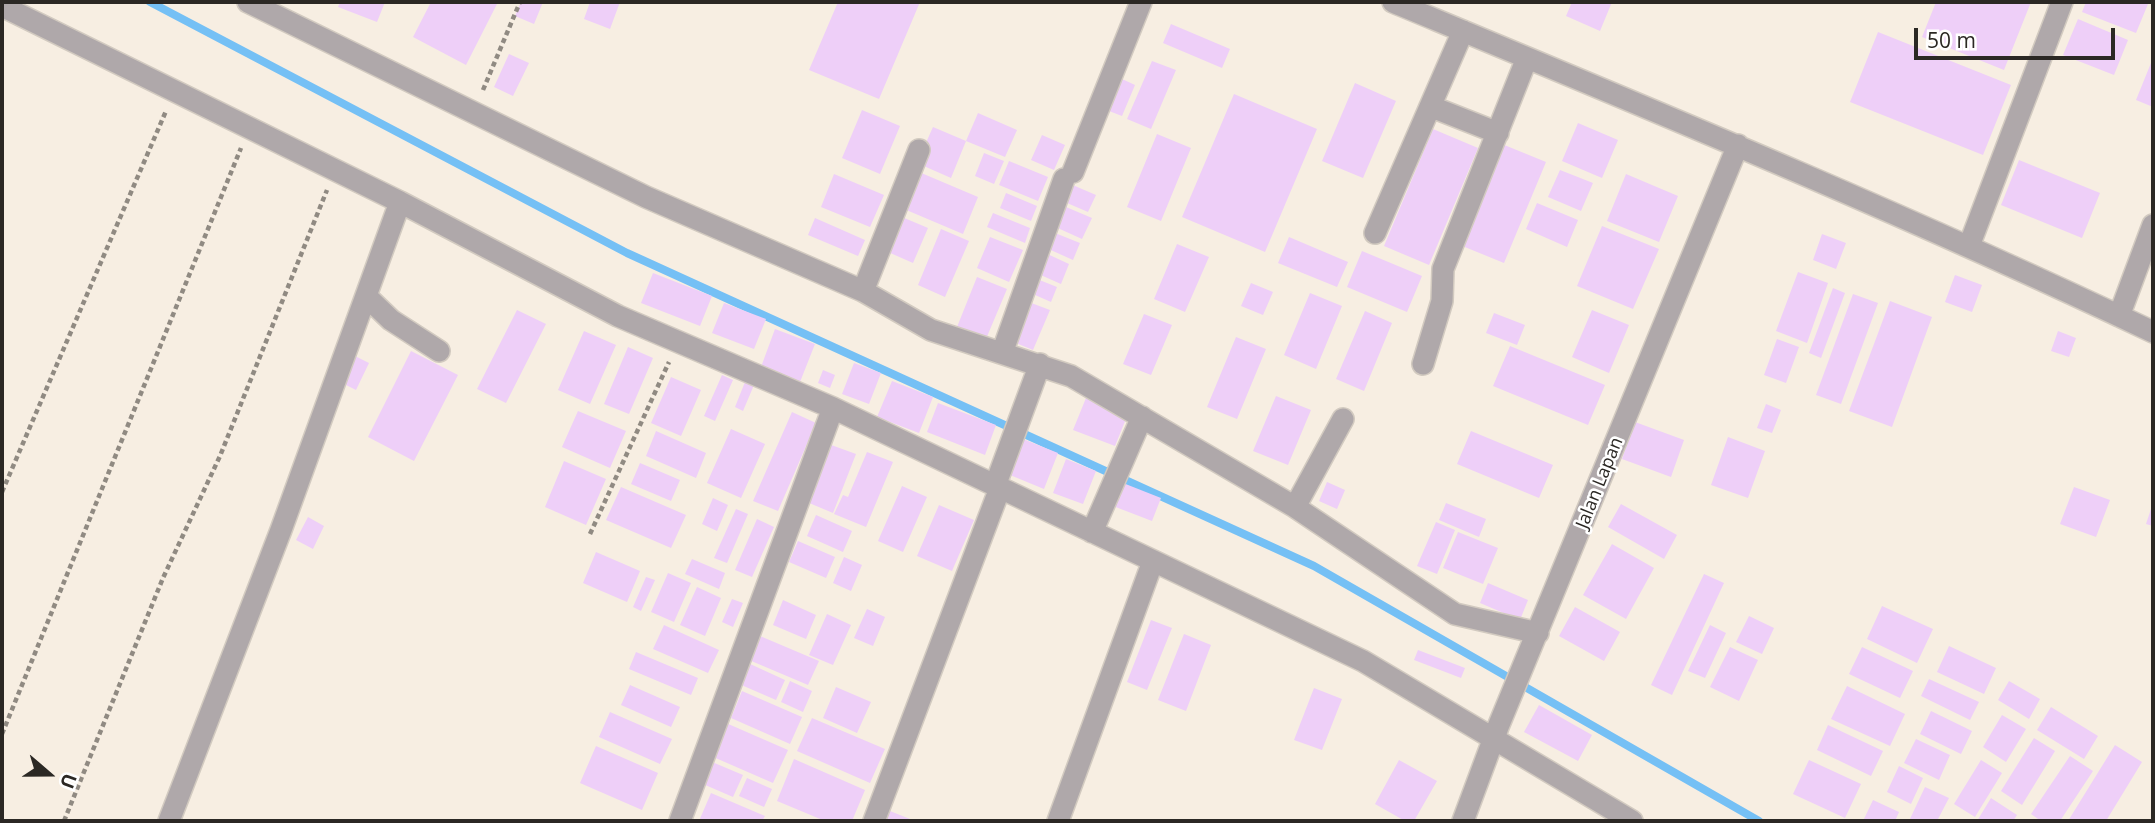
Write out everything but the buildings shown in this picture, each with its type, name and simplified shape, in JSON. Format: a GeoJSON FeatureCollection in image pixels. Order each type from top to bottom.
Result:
{"type":"FeatureCollection","features":[{"type":"Feature","properties":{"kind":"street"},"geometry":{"type":"LineString","coordinates":[[248,2],[657,202],[863,290],[931,330],[1002,353],[1037,374],[1070,376],[1138,424],[1295,508],[1455,614],[1538,633]]}},
{"type":"Feature","properties":{"kind":"street"},"geometry":{"type":"LineString","coordinates":[[1002,353],[1069,175],[1141,2]]}},
{"type":"Feature","properties":{"kind":"street"},"geometry":{"type":"LineString","coordinates":[[1393,2],[1738,145],[1969,246],[2153,332]]}},
{"type":"Feature","properties":{"kind":"street"},"geometry":{"type":"LineString","coordinates":[[1969,246],[2062,2]]}},
{"type":"Feature","properties":{"kind":"street"},"geometry":{"type":"LineString","coordinates":[[2,6],[400,202],[563,288],[678,342],[833,408],[1363,661],[1495,734],[1632,821]]}},
{"type":"Feature","properties":{"kind":"street"},"geometry":{"type":"LineString","coordinates":[[1375,233],[1463,31]]}},
{"type":"Feature","properties":{"kind":"street"},"geometry":{"type":"LineString","coordinates":[[1423,364],[1442,301],[1443,269],[1527,58]]}},
{"type":"Feature","properties":{"kind":"street"},"geometry":{"type":"LineString","coordinates":[[1432,107],[1498,133]]}},
{"type":"Feature","properties":{"kind":"street","name":"Jalan Lapan"},"geometry":{"type":"LineString","coordinates":[[1463,821],[1495,734],[1738,145]]}},
{"type":"Feature","properties":{"kind":"street"},"geometry":{"type":"LineString","coordinates":[[863,290],[919,150]]}},
{"type":"Feature","properties":{"kind":"street"},"geometry":{"type":"LineString","coordinates":[[169,821],[281,530],[400,202]]}},
{"type":"Feature","properties":{"kind":"street"},"geometry":{"type":"LineString","coordinates":[[2119,316],[2153,225]]}},
{"type":"Feature","properties":{"kind":"street"},"geometry":{"type":"LineString","coordinates":[[366,296],[391,320],[439,351]]}},
{"type":"Feature","properties":{"kind":"street"},"geometry":{"type":"LineString","coordinates":[[874,821],[1037,374]]}},
{"type":"Feature","properties":{"kind":"street"},"geometry":{"type":"LineString","coordinates":[[680,821],[833,408]]}},
{"type":"Feature","properties":{"kind":"street"},"geometry":{"type":"LineString","coordinates":[[1295,508],[1343,419]]}},
{"type":"Feature","properties":{"kind":"street"},"geometry":{"type":"LineString","coordinates":[[1092,532],[1138,424]]}},
{"type":"Feature","properties":{"kind":"street"},"geometry":{"type":"LineString","coordinates":[[1058,821],[1153,561]]}},
{"type":"Feature","properties":{"kind":"path"},"geometry":{"type":"LineString","coordinates":[[473,114],[520,2]]}},
{"type":"Feature","properties":{"kind":"path"},"geometry":{"type":"LineString","coordinates":[[2,492],[175,91]]}},
{"type":"Feature","properties":{"kind":"path"},"geometry":{"type":"LineString","coordinates":[[2,734],[249,128]]}},
{"type":"Feature","properties":{"kind":"path"},"geometry":{"type":"LineString","coordinates":[[64,821],[163,578],[219,456],[314,216],[336,170]]}},
{"type":"Feature","properties":{"kind":"path"},"geometry":{"type":"LineString","coordinates":[[590,534],[678,342]]}},
{"type":"Feature","properties":{"kind":"waterway"},"geometry":{"type":"LineString","coordinates":[[150,2],[627,253],[1314,566],[1759,821]]}}]}
